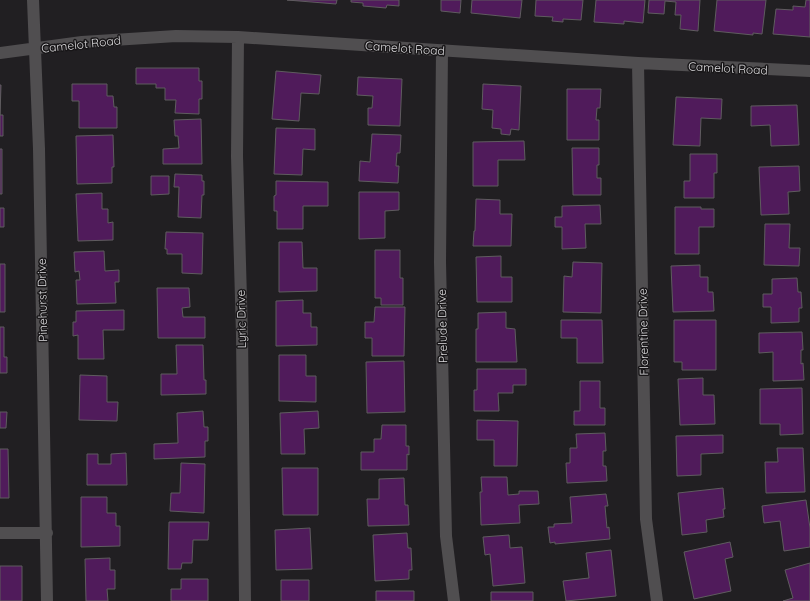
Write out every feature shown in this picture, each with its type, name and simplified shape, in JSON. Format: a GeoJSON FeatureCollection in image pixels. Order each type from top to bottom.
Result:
{"type":"FeatureCollection","features":[{"type":"Feature","properties":{"kind":"street","name":"Pinehurst Drive"},"geometry":{"type":"LineString","coordinates":[[33,0],[39,149],[47,533],[47,601]]}},
{"type":"Feature","properties":{"kind":"street","name":"Camelot Road"},"geometry":{"type":"LineString","coordinates":[[0,53],[82,42],[176,36],[238,37],[638,63],[810,71]]}},
{"type":"Feature","properties":{"kind":"street","name":"Lyric Drive"},"geometry":{"type":"LineString","coordinates":[[238,37],[237,156],[242,335],[245,601]]}},
{"type":"Feature","properties":{"kind":"street","name":"Prelude Drive"},"geometry":{"type":"LineString","coordinates":[[442,50],[440,262],[446,536],[454,601]]}},
{"type":"Feature","properties":{"kind":"street","name":"Florentine Drive"},"geometry":{"type":"LineString","coordinates":[[638,63],[646,519],[657,601]]}},
{"type":"Feature","properties":{"kind":"street"},"geometry":{"type":"LineString","coordinates":[[0,533],[47,533]]}},
{"type":"Feature","properties":{"kind":"building"},"geometry":{"type":"Polygon","coordinates":[[[287,0],[337,0],[336,4],[287,0]]]}},
{"type":"Feature","properties":{"kind":"building"},"geometry":{"type":"Polygon","coordinates":[[[351,0],[399,0],[399,6],[387,5],[386,8],[363,6],[363,3],[351,2],[351,0]]]}},
{"type":"Feature","properties":{"kind":"building"},"geometry":{"type":"Polygon","coordinates":[[[441,0],[461,0],[460,13],[441,11],[441,0]]]}},
{"type":"Feature","properties":{"kind":"building"},"geometry":{"type":"Polygon","coordinates":[[[472,0],[522,0],[520,18],[471,13],[472,0]]]}},
{"type":"Feature","properties":{"kind":"building"},"geometry":{"type":"Polygon","coordinates":[[[536,0],[583,0],[581,20],[563,19],[563,22],[552,21],[553,17],[535,16],[536,0]]]}},
{"type":"Feature","properties":{"kind":"building"},"geometry":{"type":"Polygon","coordinates":[[[596,0],[645,0],[643,23],[624,21],[624,24],[594,22],[596,0]]]}},
{"type":"Feature","properties":{"kind":"building"},"geometry":{"type":"Polygon","coordinates":[[[649,0],[700,0],[698,31],[680,29],[681,15],[675,15],[676,2],[665,1],[664,14],[648,13],[649,0]]]}},
{"type":"Feature","properties":{"kind":"building"},"geometry":{"type":"Polygon","coordinates":[[[717,0],[766,0],[762,34],[753,33],[753,35],[714,31],[717,0]]]}},
{"type":"Feature","properties":{"kind":"building"},"geometry":{"type":"Polygon","coordinates":[[[806,0],[810,0],[810,37],[773,34],[776,9],[793,10],[793,6],[805,7],[806,0]]]}},
{"type":"Feature","properties":{"kind":"building"},"geometry":{"type":"Polygon","coordinates":[[[136,68],[199,68],[199,81],[202,81],[202,99],[199,99],[199,114],[175,113],[176,100],[165,100],[165,88],[156,88],[156,84],[136,84],[136,68]]]}},
{"type":"Feature","properties":{"kind":"building"},"geometry":{"type":"Polygon","coordinates":[[[276,71],[321,75],[319,94],[301,93],[299,121],[272,119],[276,71]]]}},
{"type":"Feature","properties":{"kind":"building"},"geometry":{"type":"Polygon","coordinates":[[[358,77],[402,79],[400,126],[368,125],[368,108],[372,108],[373,96],[357,95],[358,77]]]}},
{"type":"Feature","properties":{"kind":"building"},"geometry":{"type":"Polygon","coordinates":[[[72,84],[107,84],[107,96],[113,96],[114,107],[117,107],[117,128],[79,128],[79,101],[72,101],[72,84]]]}},
{"type":"Feature","properties":{"kind":"building"},"geometry":{"type":"Polygon","coordinates":[[[483,84],[521,86],[519,130],[511,129],[510,135],[501,134],[501,129],[492,128],[493,110],[482,109],[483,84]]]}},
{"type":"Feature","properties":{"kind":"building"},"geometry":{"type":"Polygon","coordinates":[[[0,85],[1,85],[0,115],[0,85]]]}},
{"type":"Feature","properties":{"kind":"building"},"geometry":{"type":"Polygon","coordinates":[[[567,89],[601,89],[600,108],[597,108],[596,120],[599,120],[599,140],[567,140],[567,89]]]}},
{"type":"Feature","properties":{"kind":"building"},"geometry":{"type":"Polygon","coordinates":[[[676,97],[722,99],[721,119],[701,118],[700,146],[673,145],[676,97]]]}},
{"type":"Feature","properties":{"kind":"building"},"geometry":{"type":"Polygon","coordinates":[[[797,105],[799,145],[771,146],[770,125],[751,126],[751,106],[797,105]]]}},
{"type":"Feature","properties":{"kind":"building"},"geometry":{"type":"Polygon","coordinates":[[[0,115],[3,115],[3,136],[0,136],[0,115]]]}},
{"type":"Feature","properties":{"kind":"building"},"geometry":{"type":"Polygon","coordinates":[[[201,119],[202,164],[163,164],[163,149],[179,148],[178,136],[175,136],[174,120],[201,119]]]}},
{"type":"Feature","properties":{"kind":"building"},"geometry":{"type":"Polygon","coordinates":[[[276,128],[315,129],[315,150],[303,149],[302,175],[274,174],[276,128]]]}},
{"type":"Feature","properties":{"kind":"building"},"geometry":{"type":"Polygon","coordinates":[[[372,134],[401,135],[400,153],[397,153],[396,166],[399,166],[398,183],[359,181],[360,161],[370,162],[372,134]]]}},
{"type":"Feature","properties":{"kind":"building"},"geometry":{"type":"Polygon","coordinates":[[[113,135],[114,167],[112,167],[112,183],[77,184],[76,136],[113,135]]]}},
{"type":"Feature","properties":{"kind":"building"},"geometry":{"type":"Polygon","coordinates":[[[524,141],[525,160],[498,160],[498,186],[473,186],[473,142],[524,141]]]}},
{"type":"Feature","properties":{"kind":"building"},"geometry":{"type":"Polygon","coordinates":[[[572,148],[599,148],[597,178],[601,178],[601,195],[573,195],[572,148]]]}},
{"type":"Feature","properties":{"kind":"building"},"geometry":{"type":"Polygon","coordinates":[[[0,149],[2,149],[2,194],[0,194],[0,149]]]}},
{"type":"Feature","properties":{"kind":"building"},"geometry":{"type":"Polygon","coordinates":[[[690,154],[717,154],[717,173],[714,173],[714,198],[684,198],[684,181],[690,181],[690,154]]]}},
{"type":"Feature","properties":{"kind":"building"},"geometry":{"type":"Polygon","coordinates":[[[799,166],[800,191],[788,192],[789,214],[761,215],[759,167],[799,166]]]}},
{"type":"Feature","properties":{"kind":"building"},"geometry":{"type":"Polygon","coordinates":[[[175,174],[202,175],[202,181],[204,181],[204,195],[202,195],[201,218],[178,217],[179,187],[174,187],[175,174]]]}},
{"type":"Feature","properties":{"kind":"building"},"geometry":{"type":"Polygon","coordinates":[[[151,176],[169,176],[169,194],[151,195],[151,176]]]}},
{"type":"Feature","properties":{"kind":"building"},"geometry":{"type":"Polygon","coordinates":[[[276,181],[328,182],[328,206],[303,206],[303,229],[277,229],[277,211],[274,211],[276,181]]]}},
{"type":"Feature","properties":{"kind":"building"},"geometry":{"type":"Polygon","coordinates":[[[359,192],[399,192],[399,210],[385,211],[385,238],[359,239],[359,192]]]}},
{"type":"Feature","properties":{"kind":"building"},"geometry":{"type":"Polygon","coordinates":[[[102,193],[102,209],[108,209],[108,223],[113,222],[113,240],[78,241],[76,194],[102,193]]]}},
{"type":"Feature","properties":{"kind":"building"},"geometry":{"type":"Polygon","coordinates":[[[476,199],[500,200],[500,214],[512,214],[511,246],[473,246],[476,199]]]}},
{"type":"Feature","properties":{"kind":"building"},"geometry":{"type":"Polygon","coordinates":[[[600,205],[601,224],[585,224],[586,248],[562,249],[562,227],[555,227],[555,217],[562,217],[562,206],[600,205]]]}},
{"type":"Feature","properties":{"kind":"building"},"geometry":{"type":"Polygon","coordinates":[[[675,207],[701,207],[701,209],[714,209],[714,227],[699,227],[699,254],[675,254],[675,207]]]}},
{"type":"Feature","properties":{"kind":"building"},"geometry":{"type":"Polygon","coordinates":[[[0,208],[4,208],[4,227],[0,227],[0,208]]]}},
{"type":"Feature","properties":{"kind":"building"},"geometry":{"type":"Polygon","coordinates":[[[765,224],[790,224],[789,248],[800,248],[799,266],[764,265],[765,224]]]}},
{"type":"Feature","properties":{"kind":"building"},"geometry":{"type":"Polygon","coordinates":[[[166,232],[203,233],[202,274],[182,273],[182,254],[167,254],[167,249],[165,249],[166,232]]]}},
{"type":"Feature","properties":{"kind":"building"},"geometry":{"type":"Polygon","coordinates":[[[279,242],[302,242],[303,268],[317,268],[317,291],[279,292],[279,242]]]}},
{"type":"Feature","properties":{"kind":"building"},"geometry":{"type":"Polygon","coordinates":[[[375,250],[400,250],[400,278],[403,278],[403,305],[381,305],[381,298],[375,298],[375,250]]]}},
{"type":"Feature","properties":{"kind":"building"},"geometry":{"type":"Polygon","coordinates":[[[104,251],[105,271],[119,270],[119,282],[115,282],[116,303],[77,304],[76,280],[80,280],[79,271],[75,272],[74,252],[104,251]]]}},
{"type":"Feature","properties":{"kind":"building"},"geometry":{"type":"Polygon","coordinates":[[[501,256],[501,277],[512,277],[512,302],[477,302],[476,257],[501,256]]]}},
{"type":"Feature","properties":{"kind":"building"},"geometry":{"type":"Polygon","coordinates":[[[573,262],[602,263],[601,313],[563,312],[564,276],[572,277],[573,262]]]}},
{"type":"Feature","properties":{"kind":"building"},"geometry":{"type":"Polygon","coordinates":[[[0,264],[5,264],[5,312],[0,312],[0,264]]]}},
{"type":"Feature","properties":{"kind":"building"},"geometry":{"type":"Polygon","coordinates":[[[700,265],[700,277],[708,277],[708,292],[713,292],[714,311],[673,312],[671,266],[700,265]]]}},
{"type":"Feature","properties":{"kind":"building"},"geometry":{"type":"Polygon","coordinates":[[[797,278],[798,292],[801,292],[802,308],[799,308],[799,322],[771,323],[771,307],[763,307],[763,294],[772,294],[772,279],[797,278]]]}},
{"type":"Feature","properties":{"kind":"building"},"geometry":{"type":"Polygon","coordinates":[[[157,288],[189,288],[190,307],[182,308],[183,317],[205,317],[205,338],[158,338],[157,288]]]}},
{"type":"Feature","properties":{"kind":"building"},"geometry":{"type":"Polygon","coordinates":[[[303,300],[303,313],[311,313],[311,327],[317,327],[317,345],[276,346],[276,301],[303,300]]]}},
{"type":"Feature","properties":{"kind":"building"},"geometry":{"type":"Polygon","coordinates":[[[375,307],[405,307],[404,356],[372,356],[372,338],[365,338],[365,322],[374,322],[375,307]]]}},
{"type":"Feature","properties":{"kind":"building"},"geometry":{"type":"Polygon","coordinates":[[[124,310],[124,330],[103,330],[104,359],[78,359],[78,335],[73,336],[73,322],[76,322],[76,311],[124,310]]]}},
{"type":"Feature","properties":{"kind":"building"},"geometry":{"type":"Polygon","coordinates":[[[506,312],[506,328],[515,329],[517,362],[476,362],[476,329],[478,329],[478,313],[506,312]]]}},
{"type":"Feature","properties":{"kind":"building"},"geometry":{"type":"Polygon","coordinates":[[[561,320],[602,320],[603,363],[577,363],[577,338],[561,338],[561,320]]]}},
{"type":"Feature","properties":{"kind":"building"},"geometry":{"type":"Polygon","coordinates":[[[674,320],[716,320],[716,370],[682,370],[682,362],[674,362],[674,320]]]}},
{"type":"Feature","properties":{"kind":"building"},"geometry":{"type":"Polygon","coordinates":[[[0,327],[4,327],[4,357],[7,357],[7,373],[0,373],[0,327]]]}},
{"type":"Feature","properties":{"kind":"building"},"geometry":{"type":"Polygon","coordinates":[[[802,332],[803,350],[801,350],[801,364],[803,363],[804,380],[773,381],[773,352],[759,353],[759,333],[802,332]]]}},
{"type":"Feature","properties":{"kind":"building"},"geometry":{"type":"Polygon","coordinates":[[[176,345],[203,345],[206,394],[161,395],[161,374],[177,374],[176,345]]]}},
{"type":"Feature","properties":{"kind":"building"},"geometry":{"type":"Polygon","coordinates":[[[279,355],[306,355],[306,376],[316,376],[316,402],[279,401],[279,355]]]}},
{"type":"Feature","properties":{"kind":"building"},"geometry":{"type":"Polygon","coordinates":[[[404,361],[405,412],[367,413],[366,362],[404,361]]]}},
{"type":"Feature","properties":{"kind":"building"},"geometry":{"type":"Polygon","coordinates":[[[477,369],[526,369],[526,385],[513,385],[513,393],[498,393],[499,411],[474,411],[474,390],[477,390],[477,369]]]}},
{"type":"Feature","properties":{"kind":"building"},"geometry":{"type":"Polygon","coordinates":[[[80,375],[107,376],[107,402],[118,402],[117,421],[79,420],[80,375]]]}},
{"type":"Feature","properties":{"kind":"building"},"geometry":{"type":"Polygon","coordinates":[[[703,378],[703,395],[714,395],[715,424],[680,425],[678,379],[703,378]]]}},
{"type":"Feature","properties":{"kind":"building"},"geometry":{"type":"Polygon","coordinates":[[[580,381],[600,381],[600,408],[605,408],[605,425],[574,425],[574,411],[580,411],[580,381]]]}},
{"type":"Feature","properties":{"kind":"building"},"geometry":{"type":"Polygon","coordinates":[[[802,388],[803,434],[780,435],[780,424],[760,424],[760,389],[802,388]]]}},
{"type":"Feature","properties":{"kind":"building"},"geometry":{"type":"Polygon","coordinates":[[[203,411],[204,427],[208,427],[208,441],[205,441],[205,457],[154,459],[154,444],[178,443],[177,413],[203,411]]]}},
{"type":"Feature","properties":{"kind":"building"},"geometry":{"type":"Polygon","coordinates":[[[318,411],[319,428],[304,429],[305,454],[281,454],[280,413],[318,411]]]}},
{"type":"Feature","properties":{"kind":"building"},"geometry":{"type":"Polygon","coordinates":[[[0,412],[7,412],[6,428],[0,428],[0,412]]]}},
{"type":"Feature","properties":{"kind":"building"},"geometry":{"type":"Polygon","coordinates":[[[477,420],[518,421],[517,466],[494,466],[494,440],[477,440],[477,420]]]}},
{"type":"Feature","properties":{"kind":"building"},"geometry":{"type":"Polygon","coordinates":[[[382,425],[406,425],[406,446],[409,446],[409,455],[407,454],[407,470],[361,470],[361,452],[374,452],[374,439],[381,439],[382,425]]]}},
{"type":"Feature","properties":{"kind":"building"},"geometry":{"type":"Polygon","coordinates":[[[605,433],[606,451],[603,451],[603,466],[606,466],[607,481],[567,483],[566,463],[570,463],[570,448],[577,448],[576,434],[605,433]]]}},
{"type":"Feature","properties":{"kind":"building"},"geometry":{"type":"Polygon","coordinates":[[[723,435],[723,453],[701,454],[701,475],[677,476],[676,436],[723,435]]]}},
{"type":"Feature","properties":{"kind":"building"},"geometry":{"type":"Polygon","coordinates":[[[777,448],[803,448],[805,492],[766,493],[765,462],[778,462],[777,448]]]}},
{"type":"Feature","properties":{"kind":"building"},"geometry":{"type":"Polygon","coordinates":[[[0,449],[8,449],[9,498],[0,498],[0,449]]]}},
{"type":"Feature","properties":{"kind":"building"},"geometry":{"type":"Polygon","coordinates":[[[126,453],[127,485],[87,485],[87,454],[98,454],[98,464],[111,464],[111,454],[126,453]]]}},
{"type":"Feature","properties":{"kind":"building"},"geometry":{"type":"Polygon","coordinates":[[[181,463],[205,464],[204,513],[170,511],[171,493],[180,493],[181,463]]]}},
{"type":"Feature","properties":{"kind":"building"},"geometry":{"type":"Polygon","coordinates":[[[282,468],[318,468],[318,515],[283,515],[282,468]]]}},
{"type":"Feature","properties":{"kind":"building"},"geometry":{"type":"Polygon","coordinates":[[[481,477],[507,477],[508,495],[519,494],[519,491],[538,491],[539,504],[519,505],[520,523],[481,525],[481,477]]]}},
{"type":"Feature","properties":{"kind":"building"},"geometry":{"type":"Polygon","coordinates":[[[404,478],[405,505],[408,505],[409,525],[368,526],[367,499],[379,499],[379,479],[404,478]]]}},
{"type":"Feature","properties":{"kind":"building"},"geometry":{"type":"Polygon","coordinates":[[[723,488],[725,509],[723,509],[724,517],[706,520],[707,532],[682,535],[678,493],[723,488]]]}},
{"type":"Feature","properties":{"kind":"building"},"geometry":{"type":"Polygon","coordinates":[[[606,494],[608,506],[605,506],[607,528],[609,527],[610,539],[555,544],[555,542],[550,543],[548,527],[554,527],[554,524],[572,523],[570,497],[606,494]]]}},
{"type":"Feature","properties":{"kind":"building"},"geometry":{"type":"Polygon","coordinates":[[[81,497],[107,497],[107,513],[116,513],[116,526],[120,526],[120,546],[81,547],[81,497]]]}},
{"type":"Feature","properties":{"kind":"building"},"geometry":{"type":"Polygon","coordinates":[[[806,500],[810,528],[810,547],[784,551],[780,521],[764,523],[762,506],[806,500]]]}},
{"type":"Feature","properties":{"kind":"building"},"geometry":{"type":"Polygon","coordinates":[[[169,522],[209,522],[208,540],[193,540],[192,563],[182,563],[181,569],[168,569],[169,522]]]}},
{"type":"Feature","properties":{"kind":"building"},"geometry":{"type":"Polygon","coordinates":[[[310,528],[312,569],[276,570],[275,530],[310,528]]]}},
{"type":"Feature","properties":{"kind":"building"},"geometry":{"type":"Polygon","coordinates":[[[407,533],[408,548],[411,548],[412,570],[409,570],[409,579],[375,581],[373,535],[407,533]]]}},
{"type":"Feature","properties":{"kind":"building"},"geometry":{"type":"Polygon","coordinates":[[[509,535],[510,548],[522,547],[525,583],[493,586],[490,554],[485,555],[483,537],[509,535]]]}},
{"type":"Feature","properties":{"kind":"building"},"geometry":{"type":"Polygon","coordinates":[[[730,542],[733,557],[725,559],[731,591],[694,599],[684,552],[730,542]]]}},
{"type":"Feature","properties":{"kind":"building"},"geometry":{"type":"Polygon","coordinates":[[[611,550],[616,596],[566,601],[563,581],[589,578],[586,553],[611,550]]]}},
{"type":"Feature","properties":{"kind":"building"},"geometry":{"type":"Polygon","coordinates":[[[110,558],[110,570],[115,570],[115,589],[107,589],[108,601],[86,601],[85,559],[110,558]]]}},
{"type":"Feature","properties":{"kind":"building"},"geometry":{"type":"Polygon","coordinates":[[[810,563],[810,601],[783,601],[793,598],[785,570],[810,563]]]}},
{"type":"Feature","properties":{"kind":"building"},"geometry":{"type":"Polygon","coordinates":[[[0,566],[22,566],[22,601],[0,601],[0,566]]]}},
{"type":"Feature","properties":{"kind":"building"},"geometry":{"type":"Polygon","coordinates":[[[181,579],[208,579],[208,601],[171,601],[171,589],[181,589],[181,579]]]}},
{"type":"Feature","properties":{"kind":"building"},"geometry":{"type":"Polygon","coordinates":[[[281,580],[309,580],[309,601],[281,601],[281,580]]]}},
{"type":"Feature","properties":{"kind":"building"},"geometry":{"type":"Polygon","coordinates":[[[376,591],[414,591],[414,601],[376,601],[376,591]]]}},
{"type":"Feature","properties":{"kind":"building"},"geometry":{"type":"Polygon","coordinates":[[[491,592],[533,592],[533,601],[491,601],[491,592]]]}}]}
